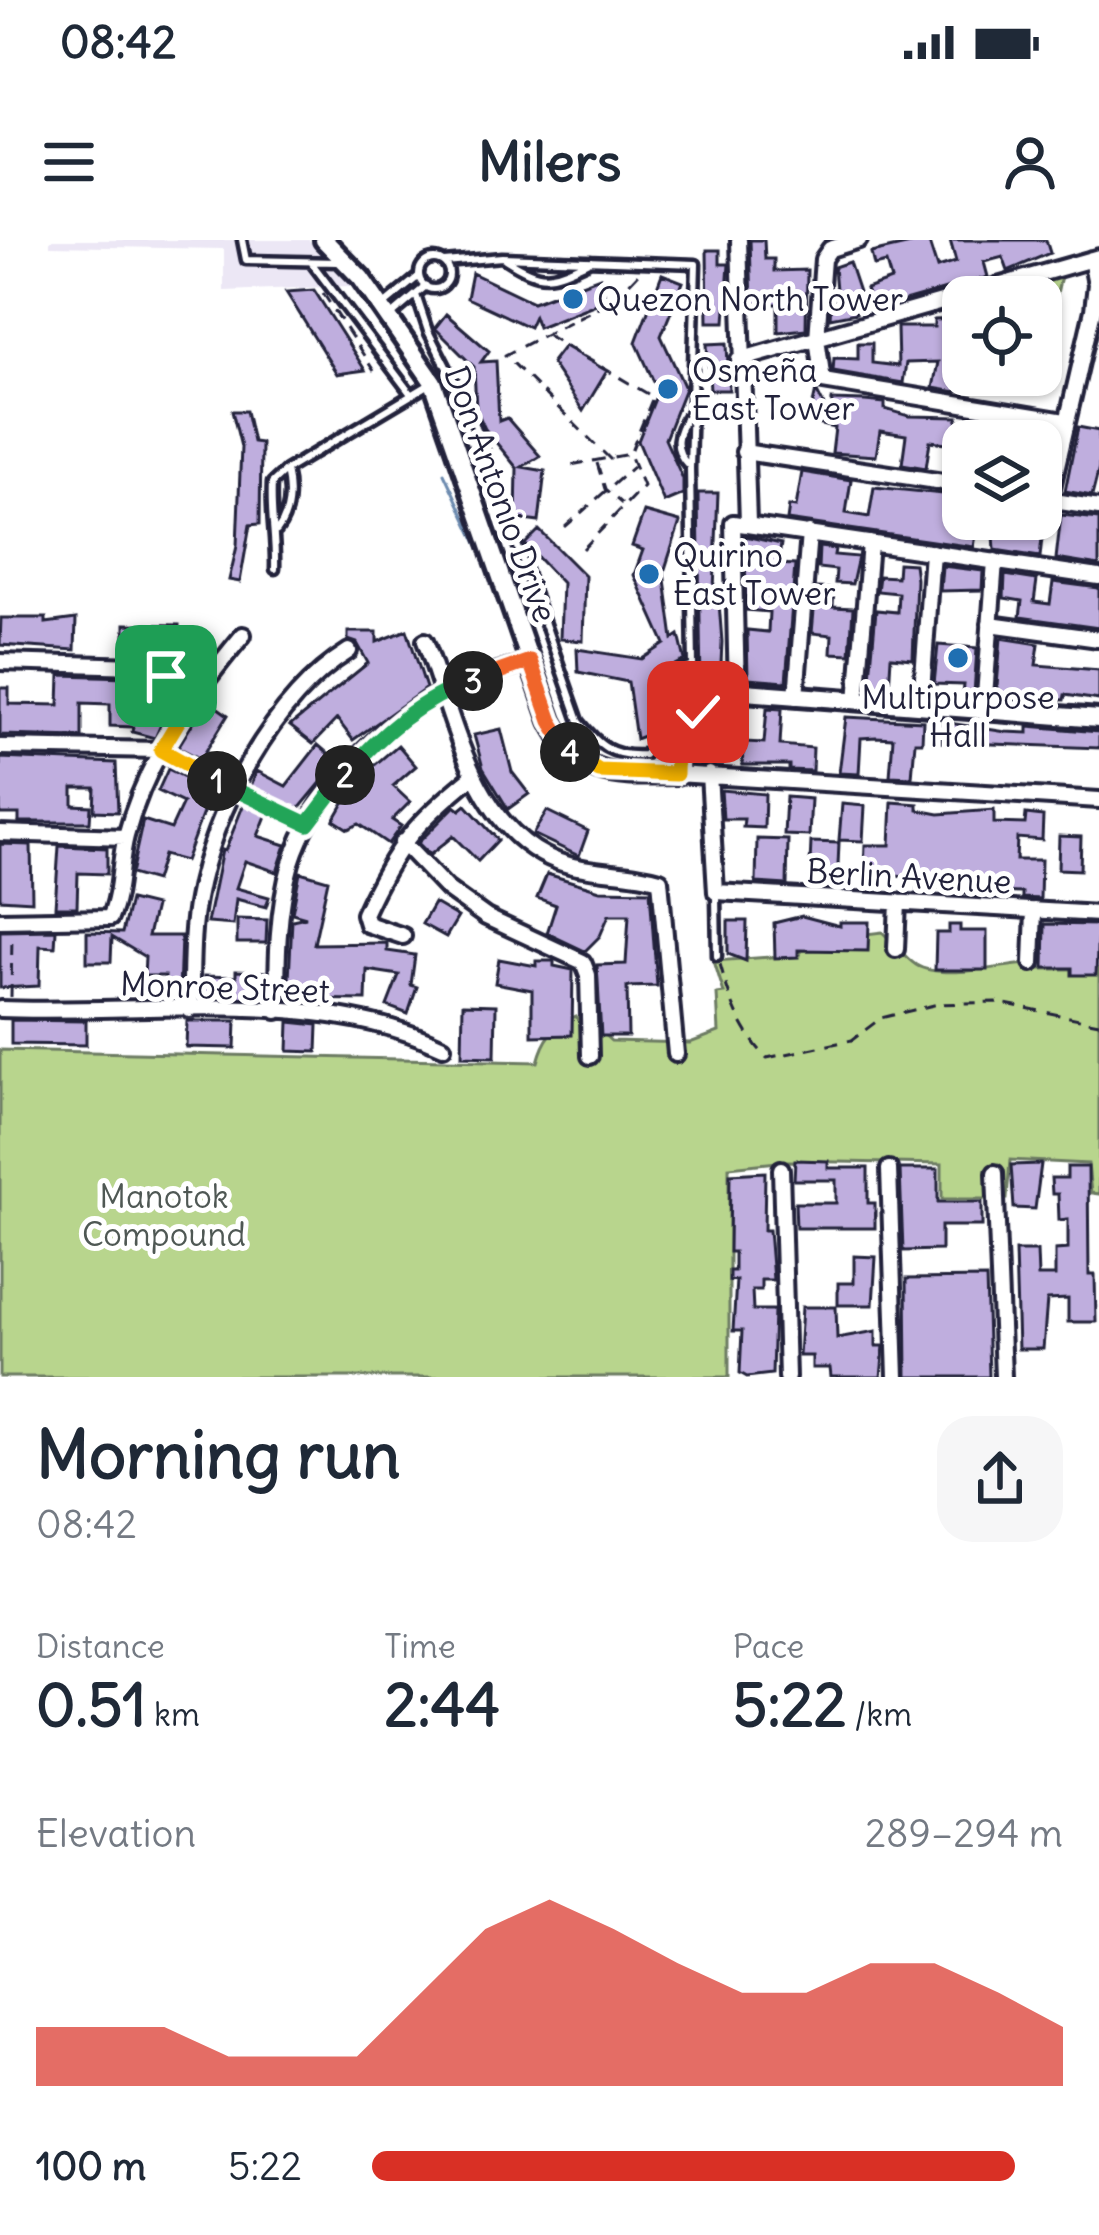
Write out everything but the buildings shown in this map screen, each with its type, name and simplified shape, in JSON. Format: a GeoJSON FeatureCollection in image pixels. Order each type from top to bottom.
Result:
{"type":"FeatureCollection","features":[{"type":"Feature","properties":{"kind":"street","name":"Don Antonio Drive"},"geometry":{"type":"LineString","coordinates":[[324,240],[348,262],[433,382],[551,721],[577,760],[599,771],[676,774]]}},
{"type":"Feature","properties":{"kind":"street"},"geometry":{"type":"LineString","coordinates":[[739,240],[748,523]]}},
{"type":"Feature","properties":{"kind":"street"},"geometry":{"type":"LineString","coordinates":[[859,240],[830,249],[823,259],[817,338],[820,373],[831,385],[1065,421]]}},
{"type":"Feature","properties":{"kind":"street"},"geometry":{"type":"LineString","coordinates":[[740,360],[1095,258],[1093,310],[1062,433]]}},
{"type":"Feature","properties":{"kind":"street"},"geometry":{"type":"LineString","coordinates":[[744,452],[942,482]]}},
{"type":"Feature","properties":{"kind":"street"},"geometry":{"type":"LineString","coordinates":[[1062,503],[1099,508]]}},
{"type":"Feature","properties":{"kind":"street"},"geometry":{"type":"LineString","coordinates":[[737,692],[730,527],[734,523],[1099,577]]}},
{"type":"Feature","properties":{"kind":"street"},"geometry":{"type":"LineString","coordinates":[[796,697],[809,533]]}},
{"type":"Feature","properties":{"kind":"street"},"geometry":{"type":"LineString","coordinates":[[857,701],[870,542]]}},
{"type":"Feature","properties":{"kind":"street"},"geometry":{"type":"LineString","coordinates":[[921,705],[932,552]]}},
{"type":"Feature","properties":{"kind":"street"},"geometry":{"type":"LineString","coordinates":[[984,710],[995,561]]}},
{"type":"Feature","properties":{"kind":"street"},"geometry":{"type":"LineString","coordinates":[[990,623],[1099,639]]}},
{"type":"Feature","properties":{"kind":"street"},"geometry":{"type":"LineString","coordinates":[[6,921],[110,918],[125,837],[161,750],[194,695],[243,635]]}},
{"type":"Feature","properties":{"kind":"street"},"geometry":{"type":"LineString","coordinates":[[424,641],[473,776],[497,814],[523,840],[561,862],[660,880],[676,1054]]}},
{"type":"Feature","properties":{"kind":"street"},"geometry":{"type":"LineString","coordinates":[[190,1010],[196,901],[232,790],[277,721],[349,651]]}},
{"type":"Feature","properties":{"kind":"street"},"geometry":{"type":"LineString","coordinates":[[277,1011],[283,904],[291,863],[308,824],[384,733],[444,691],[530,661]]}},
{"type":"Feature","properties":{"kind":"street"},"geometry":{"type":"LineString","coordinates":[[0,662],[138,666],[194,695]]}},
{"type":"Feature","properties":{"kind":"street"},"geometry":{"type":"LineString","coordinates":[[1099,719],[737,692],[698,712],[685,727],[676,752],[676,774],[1099,800]]}},
{"type":"Feature","properties":{"kind":"street"},"geometry":{"type":"LineString","coordinates":[[0,747],[161,750],[232,790]]}},
{"type":"Feature","properties":{"kind":"street"},"geometry":{"type":"LineString","coordinates":[[709,774],[716,892]]}},
{"type":"Feature","properties":{"kind":"street"},"geometry":{"type":"LineString","coordinates":[[403,937],[363,920],[389,857],[428,813],[473,776]]}},
{"type":"Feature","properties":{"kind":"street"},"geometry":{"type":"LineString","coordinates":[[0,833],[125,837]]}},
{"type":"Feature","properties":{"kind":"street"},"geometry":{"type":"LineString","coordinates":[[402,842],[447,890],[486,917],[583,962],[588,975],[590,1056]]}},
{"type":"Feature","properties":{"kind":"street","name":"Berlin Avenue"},"geometry":{"type":"LineString","coordinates":[[716,892],[1099,914]]}},
{"type":"Feature","properties":{"kind":"street"},"geometry":{"type":"LineString","coordinates":[[896,950],[898,902]]}},
{"type":"Feature","properties":{"kind":"street"},"geometry":{"type":"LineString","coordinates":[[1032,963],[1034,910]]}},
{"type":"Feature","properties":{"kind":"street","name":"Monroe Street"},"geometry":{"type":"LineString","coordinates":[[5,1009],[277,1011],[361,1019],[443,1047]]}},
{"type":"Feature","properties":{"kind":"street"},"geometry":{"type":"LineString","coordinates":[[781,1169],[787,1377]]}},
{"type":"Feature","properties":{"kind":"street"},"geometry":{"type":"LineString","coordinates":[[889,1169],[896,1377]]}},
{"type":"Feature","properties":{"kind":"street"},"geometry":{"type":"LineString","coordinates":[[995,1173],[1003,1377]]}},
{"type":"Feature","properties":{"kind":"lane"},"geometry":{"type":"LineString","coordinates":[[242,240],[246,260],[348,262]]}},
{"type":"Feature","properties":{"kind":"lane"},"geometry":{"type":"LineString","coordinates":[[502,257],[535,277],[554,276],[593,259]]}},
{"type":"Feature","properties":{"kind":"lane"},"geometry":{"type":"LineString","coordinates":[[386,312],[427,260],[502,257],[696,264],[690,468],[693,666],[680,715],[644,755],[621,757],[609,751],[580,721],[472,418],[428,332],[416,295]]}},
{"type":"Feature","properties":{"kind":"lane"},"geometry":{"type":"LineString","coordinates":[[306,262],[411,394]]}},
{"type":"Feature","properties":{"kind":"lane"},"geometry":{"type":"LineString","coordinates":[[419,275],[426,286],[437,288],[446,283],[444,262]]}},
{"type":"Feature","properties":{"kind":"lane"},"geometry":{"type":"LineString","coordinates":[[386,312],[426,286]]}},
{"type":"Feature","properties":{"kind":"lane"},"geometry":{"type":"LineString","coordinates":[[277,531],[269,518],[272,483],[433,382]]}},
{"type":"Feature","properties":{"kind":"lane"},"geometry":{"type":"LineString","coordinates":[[690,468],[679,455],[676,440],[692,410]]}},
{"type":"Feature","properties":{"kind":"lane"},"geometry":{"type":"LineString","coordinates":[[274,569],[277,531],[286,520],[290,486],[286,470]]}},
{"type":"Feature","properties":{"kind":"lane"},"geometry":{"type":"LineString","coordinates":[[680,715],[660,688],[663,680],[693,666]]}},
{"type":"Feature","properties":{"kind":"lane"},"geometry":{"type":"LineString","coordinates":[[716,892],[717,956]]}},
{"type":"Feature","properties":{"kind":"path"},"geometry":{"type":"LineString","coordinates":[[611,460],[505,355],[547,335],[562,321],[614,298],[651,260]]}},
{"type":"Feature","properties":{"kind":"path"},"geometry":{"type":"LineString","coordinates":[[306,262],[374,371]]}},
{"type":"Feature","properties":{"kind":"path"},"geometry":{"type":"LineString","coordinates":[[547,335],[652,397],[630,454],[643,486],[583,549]]}},
{"type":"Feature","properties":{"kind":"path"},"geometry":{"type":"LineString","coordinates":[[571,465],[630,454]]}},
{"type":"Feature","properties":{"kind":"path"},"geometry":{"type":"LineString","coordinates":[[596,462],[605,489],[622,504]]}},
{"type":"Feature","properties":{"kind":"path"},"geometry":{"type":"LineString","coordinates":[[565,527],[634,466]]}},
{"type":"Feature","properties":{"kind":"path"},"geometry":{"type":"LineString","coordinates":[[232,790],[308,824]]}},
{"type":"Feature","properties":{"kind":"path"},"geometry":{"type":"LineString","coordinates":[[5,1009],[6,921]]}},
{"type":"Feature","properties":{"kind":"path"},"geometry":{"type":"LineString","coordinates":[[717,956],[733,1009],[749,1040],[767,1058],[852,1040],[880,1018],[938,1004],[996,1002],[1099,1023]]}},
{"type":"Feature","properties":{"kind":"shaded area"},"geometry":{"type":"Polygon","coordinates":[[[50,240],[309,240],[351,286],[224,291],[224,249],[50,246],[50,240]]]}},
{"type":"Feature","properties":{"kind":"green space"},"geometry":{"type":"Polygon","coordinates":[[[1063,267],[1061,276],[1039,276],[1063,267]]]}},
{"type":"Feature","properties":{"kind":"green space","name":"Manotok Compound"},"geometry":{"type":"Polygon","coordinates":[[[882,932],[912,962],[928,970],[958,972],[1039,963],[1040,969],[1099,969],[1099,1194],[1091,1193],[1088,1164],[1010,1160],[1007,1199],[942,1199],[942,1164],[787,1161],[729,1167],[729,1377],[0,1377],[0,1050],[538,1062],[551,1034],[576,1016],[580,1024],[592,1024],[611,1041],[690,1043],[719,1032],[717,994],[724,993],[714,961],[800,955],[801,942],[882,932]]]}},
{"type":"Feature","properties":{"kind":"waterway"},"geometry":{"type":"LineString","coordinates":[[444,473],[489,569]]}},
{"type":"Feature","properties":{"kind":"place","name":"Quezon North Tower"},"geometry":{"type":"Point","coordinates":[573,299]}},
{"type":"Feature","properties":{"kind":"place","name":"Osmeña East Tower"},"geometry":{"type":"Point","coordinates":[668,389]}},
{"type":"Feature","properties":{"kind":"place","name":"Quirino East Tower"},"geometry":{"type":"Point","coordinates":[649,574]}},
{"type":"Feature","properties":{"kind":"place","name":"Multipurpose Hall"},"geometry":{"type":"Point","coordinates":[958,658]}},
{"type":"Feature","properties":{"kind":"route"},"geometry":{"type":"LineString","coordinates":[[166,676],[194,695],[161,750],[232,790],[308,824],[330,792],[384,733],[444,691],[530,661],[561,741],[577,760],[599,771],[676,774],[676,752],[685,727],[698,712]]}}]}
